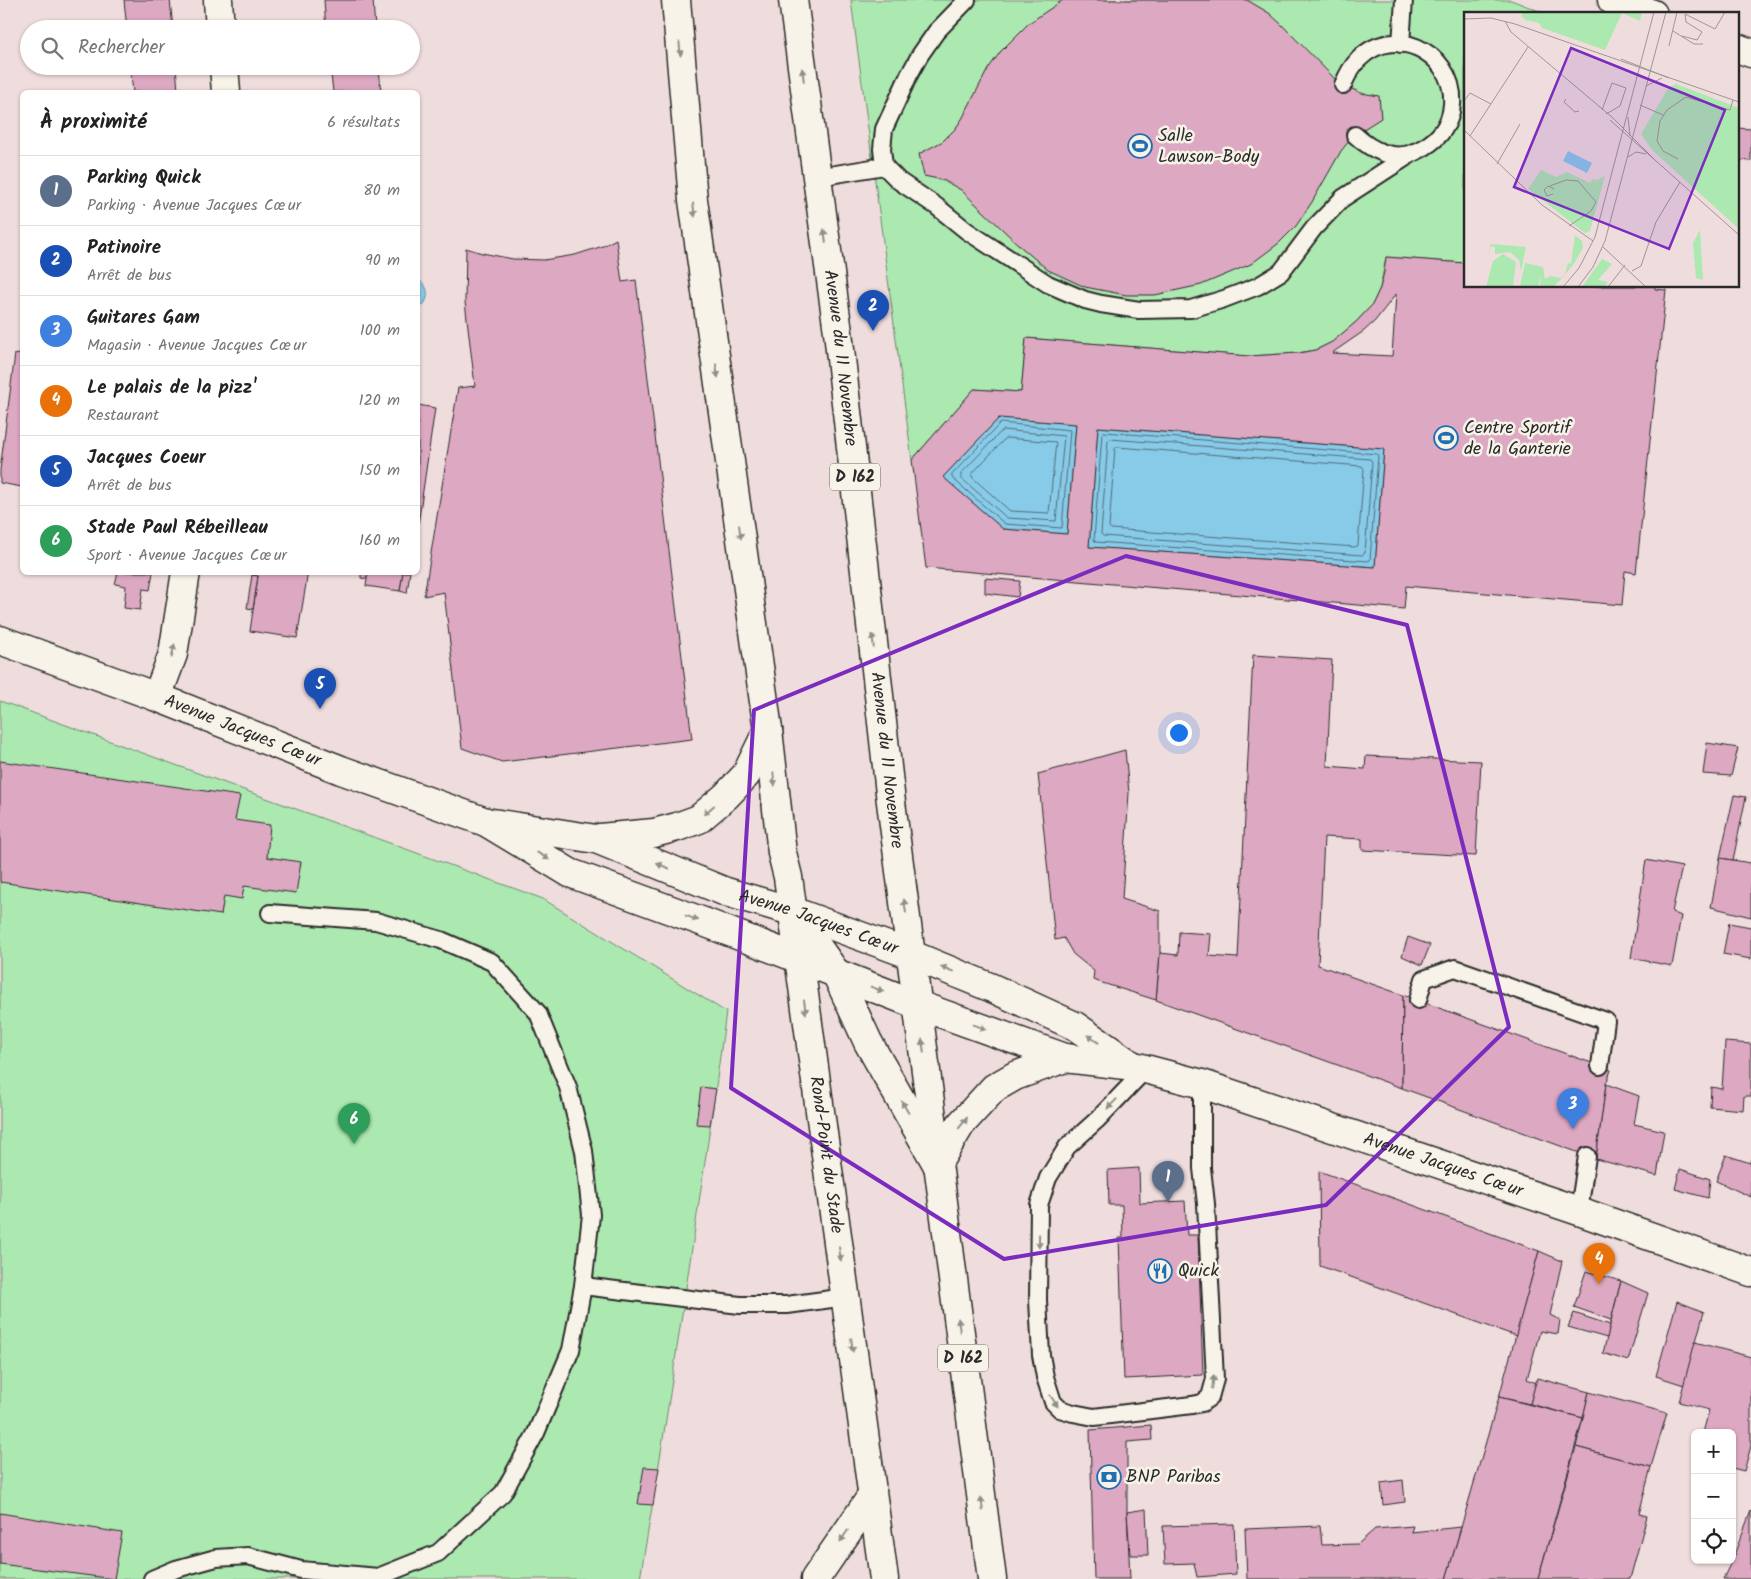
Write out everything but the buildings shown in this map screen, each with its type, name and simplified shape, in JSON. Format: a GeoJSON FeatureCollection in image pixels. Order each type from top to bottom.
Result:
{"type":"FeatureCollection","features":[{"type":"Feature","properties":{"kind":"main road"},"geometry":{"type":"LineString","coordinates":[[218,0],[219,20]]}},
{"type":"Feature","properties":{"kind":"main road"},"geometry":{"type":"LineString","coordinates":[[596,839],[654,833],[677,828],[699,819],[726,796],[746,775],[768,730],[693,200],[676,0]]}},
{"type":"Feature","properties":{"kind":"main road","name":"Avenue du 11 Novembre"},"geometry":{"type":"LineString","coordinates":[[793,0],[839,341],[891,802],[912,955]]}},
{"type":"Feature","properties":{"kind":"main road"},"geometry":{"type":"LineString","coordinates":[[1612,0],[1647,12]]}},
{"type":"Feature","properties":{"kind":"main road"},"geometry":{"type":"LineString","coordinates":[[1738,48],[1751,53]]}},
{"type":"Feature","properties":{"kind":"main road"},"geometry":{"type":"LineString","coordinates":[[225,75],[226,90]]}},
{"type":"Feature","properties":{"kind":"main road"},"geometry":{"type":"LineString","coordinates":[[157,697],[173,654],[186,575]]}},
{"type":"Feature","properties":{"kind":"main road","name":"Avenue Jacques Cœur"},"geometry":{"type":"LineString","coordinates":[[0,640],[157,697],[341,770],[486,822],[596,839],[726,892],[792,911],[912,955],[992,988],[1075,1026],[1140,1068]]}},
{"type":"Feature","properties":{"kind":"main road","name":"Rond-Point du Stade"},"geometry":{"type":"LineString","coordinates":[[768,730],[782,853],[788,877],[884,1579]]}},
{"type":"Feature","properties":{"kind":"main road","name":"Avenue Jacques Cœur"},"geometry":{"type":"LineString","coordinates":[[486,822],[570,873],[918,1005],[1065,1058],[1140,1068],[1202,1084],[1580,1211],[1751,1272]]}},
{"type":"Feature","properties":{"kind":"main road"},"geometry":{"type":"LineString","coordinates":[[792,911],[836,974],[868,1042],[938,1164]]}},
{"type":"Feature","properties":{"kind":"main road","name":"D 162"},"geometry":{"type":"LineString","coordinates":[[912,955],[992,1579]]}},
{"type":"Feature","properties":{"kind":"main road"},"geometry":{"type":"LineString","coordinates":[[938,1164],[961,1124],[994,1088],[1015,1076],[1065,1058]]}},
{"type":"Feature","properties":{"kind":"main road"},"geometry":{"type":"LineString","coordinates":[[815,1579],[872,1496]]}},
{"type":"Feature","properties":{"kind":"lane"},"geometry":{"type":"LineString","coordinates":[[967,0],[936,32],[909,75],[884,128],[882,149],[884,166],[899,181],[936,206],[967,231],[1048,284],[1085,300],[1102,304],[1139,310],[1191,309],[1258,286],[1281,272],[1314,228],[1344,198],[1414,152],[1429,145],[1442,133],[1450,118],[1453,101],[1451,84],[1444,69],[1432,56],[1418,48],[1392,44],[1373,49],[1360,58],[1350,70],[1343,85]]}},
{"type":"Feature","properties":{"kind":"lane"},"geometry":{"type":"LineString","coordinates":[[1401,44],[1404,0]]}},
{"type":"Feature","properties":{"kind":"lane"},"geometry":{"type":"LineString","coordinates":[[1355,135],[1367,146],[1382,153],[1398,155],[1414,152]]}},
{"type":"Feature","properties":{"kind":"lane"},"geometry":{"type":"LineString","coordinates":[[818,177],[884,166]]}},
{"type":"Feature","properties":{"kind":"lane"},"geometry":{"type":"LineString","coordinates":[[152,1579],[176,1569],[216,1558],[248,1556],[301,1570],[378,1577],[438,1552],[503,1493],[536,1433],[571,1350],[583,1286],[591,1215],[584,1151],[568,1087],[538,1013],[492,962],[441,940],[376,921],[270,914]]}},
{"type":"Feature","properties":{"kind":"lane"},"geometry":{"type":"LineString","coordinates":[[1418,1000],[1424,979],[1455,968],[1598,1018],[1606,1021],[1600,1066]]}},
{"type":"Feature","properties":{"kind":"lane"},"geometry":{"type":"LineString","coordinates":[[1140,1068],[1098,1118],[1067,1147],[1048,1178],[1039,1205],[1038,1300],[1045,1377],[1053,1402],[1060,1409],[1073,1413],[1094,1417],[1104,1416],[1192,1405],[1202,1403],[1210,1397],[1215,1380],[1206,1204],[1202,1168],[1202,1084]]}},
{"type":"Feature","properties":{"kind":"lane"},"geometry":{"type":"LineString","coordinates":[[1580,1211],[1587,1156]]}},
{"type":"Feature","properties":{"kind":"lane"},"geometry":{"type":"LineString","coordinates":[[583,1286],[740,1305],[787,1305],[846,1297]]}},
{"type":"Feature","properties":{"kind":"highlighted area"},"geometry":{"type":"Polygon","coordinates":[[[1126,556],[1407,625],[1509,1027],[1326,1205],[1004,1259],[731,1088],[754,710],[1126,556]]]}},
{"type":"Feature","properties":{"kind":"green space"},"geometry":{"type":"Polygon","coordinates":[[[851,0],[1511,0],[1542,12],[1464,12],[1464,263],[1386,257],[1380,288],[1372,305],[1356,322],[1332,342],[1316,350],[1249,356],[1026,338],[1021,392],[974,389],[912,460],[851,0]]]}},
{"type":"Feature","properties":{"kind":"green space"},"geometry":{"type":"Polygon","coordinates":[[[0,701],[543,899],[726,1012],[672,1381],[640,1579],[0,1579],[0,701]]]}},
{"type":"Feature","properties":{"kind":"water"},"geometry":{"type":"Polygon","coordinates":[[[420,282],[427,290],[427,299],[420,308],[420,282]]]}},
{"type":"Feature","properties":{"kind":"water"},"geometry":{"type":"Polygon","coordinates":[[[999,418],[1076,424],[1067,534],[1003,529],[943,477],[999,418]]]}},
{"type":"Feature","properties":{"kind":"water"},"geometry":{"type":"Polygon","coordinates":[[[1098,427],[1384,449],[1375,567],[1089,547],[1098,427]]]}},
{"type":"Feature","properties":{"kind":"place","name":"Salle Lawson-Body"},"geometry":{"type":"Point","coordinates":[1140,146]}},
{"type":"Feature","properties":{"kind":"place","name":"Patinoire"},"geometry":{"type":"Point","coordinates":[873,331]}},
{"type":"Feature","properties":{"kind":"place","name":"Centre Sportif de la Ganterie"},"geometry":{"type":"Point","coordinates":[1446,438]}},
{"type":"Feature","properties":{"kind":"place","name":"Jacques Coeur"},"geometry":{"type":"Point","coordinates":[320,709]}},
{"type":"Feature","properties":{"kind":"place","name":"Guitares Gam"},"geometry":{"type":"Point","coordinates":[1573,1129]}},
{"type":"Feature","properties":{"kind":"place","name":"Stade Paul Rébeilleau"},"geometry":{"type":"Point","coordinates":[354,1144]}},
{"type":"Feature","properties":{"kind":"place","name":"Parking Quick"},"geometry":{"type":"Point","coordinates":[1168,1202]}},
{"type":"Feature","properties":{"kind":"place","name":"Quick"},"geometry":{"type":"Point","coordinates":[1160,1271]}},
{"type":"Feature","properties":{"kind":"place","name":"Le palais de la pizz'"},"geometry":{"type":"Point","coordinates":[1599,1284]}},
{"type":"Feature","properties":{"kind":"place","name":"BNP Paribas"},"geometry":{"type":"Point","coordinates":[1109,1477]}}]}
